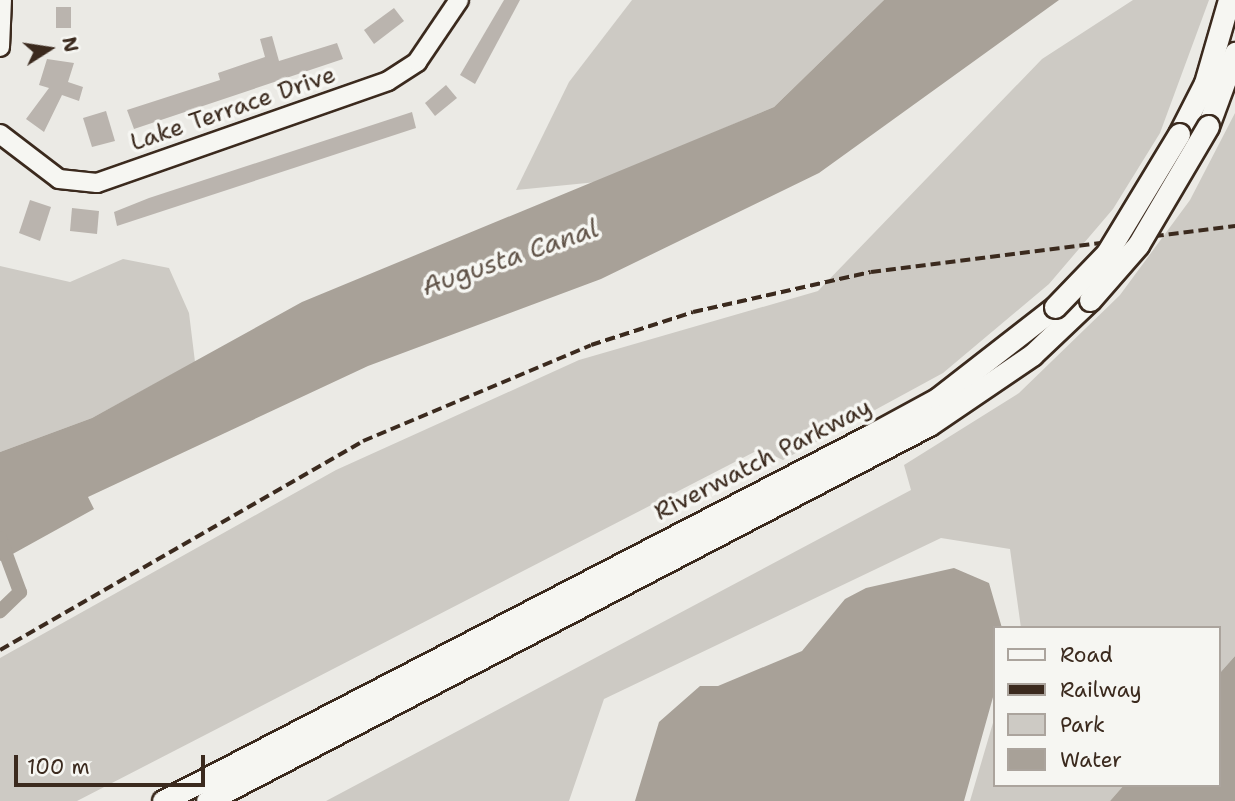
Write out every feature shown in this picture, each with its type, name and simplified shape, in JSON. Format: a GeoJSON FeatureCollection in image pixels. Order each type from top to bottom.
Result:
{"type":"FeatureCollection","features":[{"type":"Feature","properties":{"kind":"main road","name":"Riverwatch Parkway"},"geometry":{"type":"LineString","coordinates":[[163,801],[937,399],[1055,307],[1107,253],[1179,134],[1205,83],[1229,0]]}},
{"type":"Feature","properties":{"kind":"main road","name":"Riverwatch Parkway"},"geometry":{"type":"LineString","coordinates":[[207,801],[929,425],[1032,355],[1090,300],[1138,245],[1208,126],[1235,52]]}},
{"type":"Feature","properties":{"kind":"street"},"geometry":{"type":"LineString","coordinates":[[0,47],[2,0]]}},
{"type":"Feature","properties":{"kind":"street","name":"Lake Terrace Drive"},"geometry":{"type":"LineString","coordinates":[[0,134],[59,179],[97,183],[388,81],[417,62],[459,0]]}},
{"type":"Feature","properties":{"kind":"green space"},"geometry":{"type":"Polygon","coordinates":[[[632,0],[884,0],[774,107],[597,182],[516,190],[569,82],[632,0]]]}},
{"type":"Feature","properties":{"kind":"green space"},"geometry":{"type":"Polygon","coordinates":[[[1133,0],[1209,0],[1160,133],[1113,209],[1049,284],[943,373],[783,460],[760,449],[77,801],[0,801],[0,658],[336,470],[579,360],[818,291],[1042,59],[1133,0]]]}},
{"type":"Feature","properties":{"kind":"green space"},"geometry":{"type":"Polygon","coordinates":[[[1235,113],[1235,656],[1221,672],[1221,626],[1021,626],[1010,549],[941,538],[604,699],[569,801],[326,801],[911,490],[904,465],[1019,393],[1120,295],[1190,200],[1235,113]]]}},
{"type":"Feature","properties":{"kind":"green space"},"geometry":{"type":"Polygon","coordinates":[[[123,259],[169,268],[189,313],[195,362],[92,418],[0,452],[0,266],[70,282],[123,259]]]}},
{"type":"Feature","properties":{"kind":"green space"},"geometry":{"type":"Polygon","coordinates":[[[993,723],[993,787],[1122,787],[1110,801],[970,801],[993,723]]]}},
{"type":"Feature","properties":{"kind":"water","name":"Augusta Canal"},"geometry":{"type":"Polygon","coordinates":[[[884,0],[1059,0],[819,173],[601,279],[368,366],[88,497],[94,509],[0,561],[0,452],[92,418],[302,302],[774,107],[884,0]]]}},
{"type":"Feature","properties":{"kind":"water"},"geometry":{"type":"Polygon","coordinates":[[[954,568],[989,583],[1001,626],[993,626],[993,697],[964,801],[635,801],[659,722],[700,686],[718,686],[802,651],[845,599],[866,588],[954,568]]]}},
{"type":"Feature","properties":{"kind":"water"},"geometry":{"type":"Polygon","coordinates":[[[1235,656],[1235,801],[1110,801],[1122,787],[1221,787],[1221,672],[1235,656]]]}},
{"type":"Feature","properties":{"kind":"building"},"geometry":{"type":"Polygon","coordinates":[[[504,0],[520,0],[475,84],[460,75],[504,0]]]}},
{"type":"Feature","properties":{"kind":"building"},"geometry":{"type":"Polygon","coordinates":[[[56,7],[71,7],[71,28],[56,28],[56,7]]]}},
{"type":"Feature","properties":{"kind":"building"},"geometry":{"type":"Polygon","coordinates":[[[394,8],[404,21],[374,44],[364,30],[394,8]]]}},
{"type":"Feature","properties":{"kind":"building"},"geometry":{"type":"Polygon","coordinates":[[[272,36],[279,61],[337,43],[343,59],[134,129],[127,110],[220,80],[218,73],[265,57],[260,39],[272,36]]]}},
{"type":"Feature","properties":{"kind":"building"},"geometry":{"type":"Polygon","coordinates":[[[47,59],[74,63],[68,82],[83,87],[79,101],[62,95],[44,132],[26,119],[49,88],[39,85],[47,59]]]}},
{"type":"Feature","properties":{"kind":"building"},"geometry":{"type":"Polygon","coordinates":[[[446,85],[457,98],[435,116],[425,103],[446,85]]]}},
{"type":"Feature","properties":{"kind":"building"},"geometry":{"type":"Polygon","coordinates":[[[106,111],[115,141],[92,147],[83,118],[106,111]]]}},
{"type":"Feature","properties":{"kind":"building"},"geometry":{"type":"Polygon","coordinates":[[[412,112],[416,128],[117,226],[114,212],[149,198],[412,112]]]}},
{"type":"Feature","properties":{"kind":"building"},"geometry":{"type":"Polygon","coordinates":[[[30,200],[51,207],[40,241],[19,233],[30,200]]]}},
{"type":"Feature","properties":{"kind":"building"},"geometry":{"type":"Polygon","coordinates":[[[72,208],[99,211],[97,234],[70,231],[72,208]]]}},
{"type":"Feature","properties":{"kind":"waterway"},"geometry":{"type":"LineString","coordinates":[[0,538],[20,592],[0,611]]}},
{"type":"Feature","properties":{"kind":"railway"},"geometry":{"type":"LineString","coordinates":[[0,650],[363,441],[591,345],[693,312],[871,272],[1235,226]]}}]}
